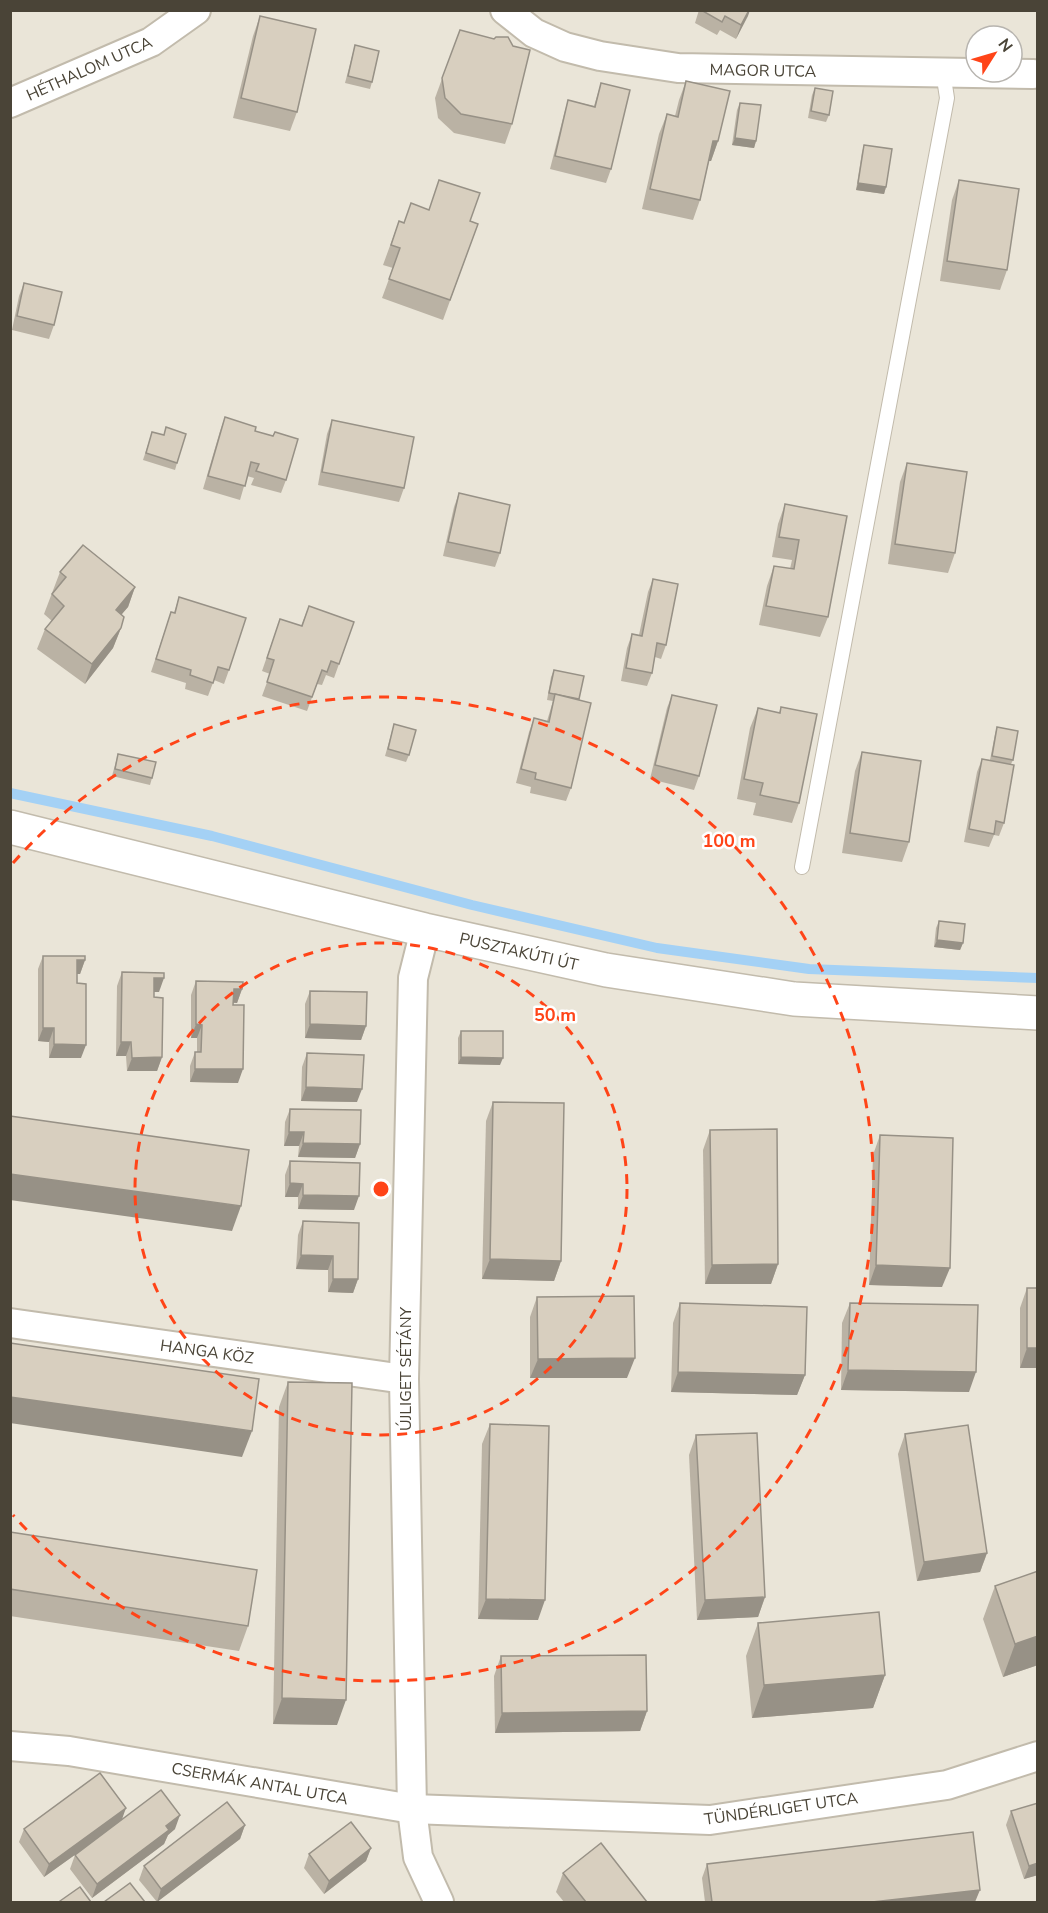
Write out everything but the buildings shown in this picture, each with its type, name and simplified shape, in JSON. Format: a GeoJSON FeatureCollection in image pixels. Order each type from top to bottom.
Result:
{"type":"FeatureCollection","features":[{"type":"Feature","properties":{"kind":"street","name":"HÉTHALOM UTCA"},"geometry":{"type":"LineString","coordinates":[[10,103],[151,42],[196,10]]}},
{"type":"Feature","properties":{"kind":"street","name":"MAGOR UTCA"},"geometry":{"type":"LineString","coordinates":[[505,10],[534,33],[565,47],[600,56],[678,68],[1033,74]]}},
{"type":"Feature","properties":{"kind":"street","name":"PUSZTAKÚTI ÚT"},"geometry":{"type":"LineString","coordinates":[[10,828],[425,930],[606,970],[794,999],[1038,1013]]}},
{"type":"Feature","properties":{"kind":"street","name":"ÚJLIGET SÉTÁNY"},"geometry":{"type":"LineString","coordinates":[[412,1809],[404,1379],[413,978],[425,930]]}},
{"type":"Feature","properties":{"kind":"street","name":"HANGA KÖZ"},"geometry":{"type":"LineString","coordinates":[[10,1323],[404,1379]]}},
{"type":"Feature","properties":{"kind":"street","name":"CSERMÁK ANTAL UTCA"},"geometry":{"type":"LineString","coordinates":[[10,1746],[69,1751],[412,1809]]}},
{"type":"Feature","properties":{"kind":"street","name":"TÜNDÉRLIGET UTCA"},"geometry":{"type":"LineString","coordinates":[[412,1809],[710,1820],[947,1785],[1038,1756]]}},
{"type":"Feature","properties":{"kind":"street"},"geometry":{"type":"LineString","coordinates":[[412,1809],[418,1857],[439,1902]]}},
{"type":"Feature","properties":{"kind":"lane"},"geometry":{"type":"LineString","coordinates":[[802,867],[947,98],[943,72]]}},
{"type":"Feature","properties":{"kind":"shaded area"},"geometry":{"type":"Polygon","coordinates":[[[11,11],[1037,11],[1037,1902],[11,1902],[11,11]]]}},
{"type":"Feature","properties":{"kind":"waterway"},"geometry":{"type":"LineString","coordinates":[[10,793],[212,836],[472,905],[657,948],[809,969],[1038,978]]}}]}
